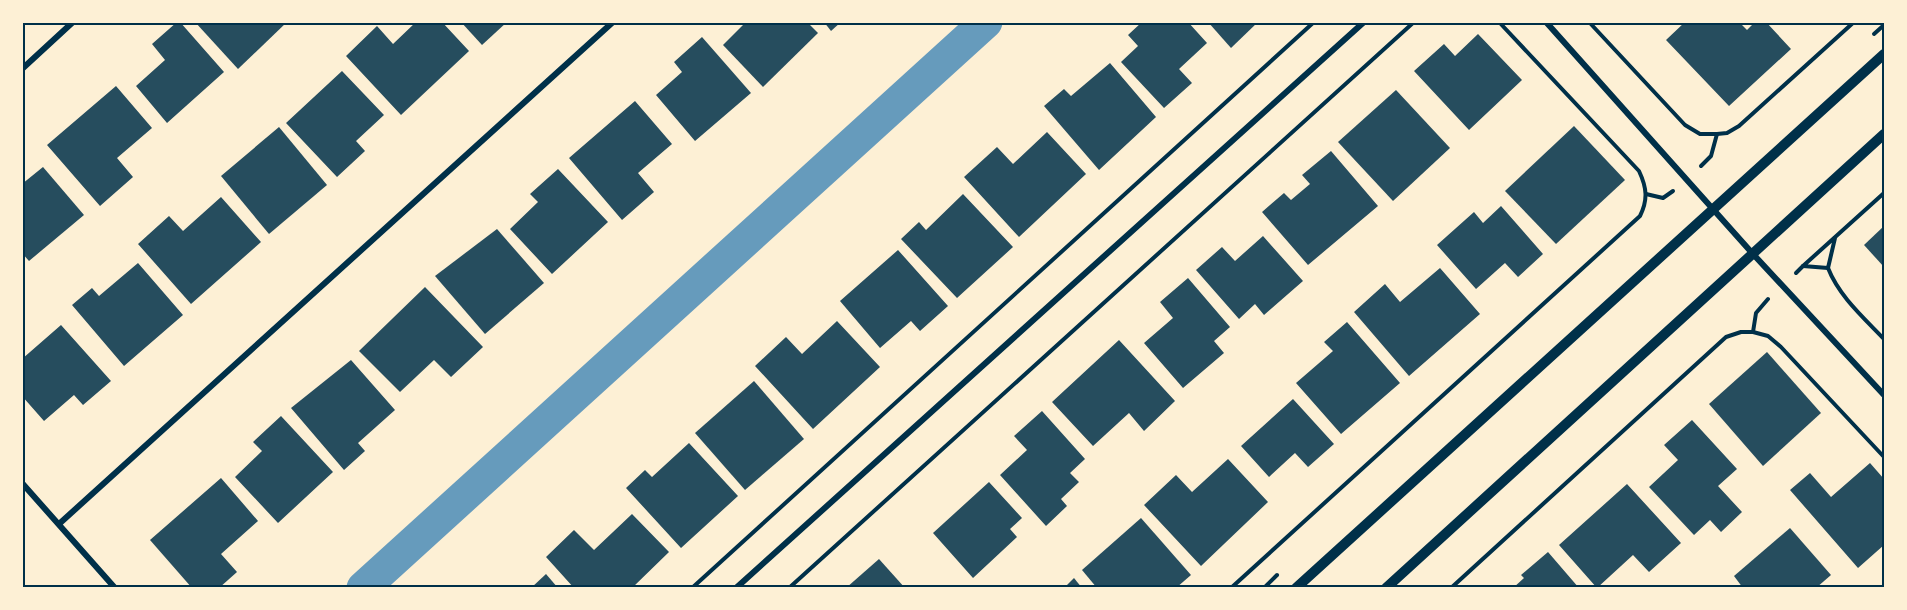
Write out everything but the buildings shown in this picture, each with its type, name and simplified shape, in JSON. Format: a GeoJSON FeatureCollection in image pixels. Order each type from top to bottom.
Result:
{"type":"FeatureCollection","features":[{"type":"Feature","properties":{"kind":"street"},"geometry":{"type":"LineString","coordinates":[[22,69],[74,22]]}},
{"type":"Feature","properties":{"kind":"street"},"geometry":{"type":"LineString","coordinates":[[59,524],[613,22]]}},
{"type":"Feature","properties":{"kind":"street"},"geometry":{"type":"LineString","coordinates":[[736,588],[1364,22]]}},
{"type":"Feature","properties":{"kind":"street"},"geometry":{"type":"LineString","coordinates":[[1546,22],[1753,254],[1884,395]]}},
{"type":"Feature","properties":{"kind":"street"},"geometry":{"type":"LineString","coordinates":[[1296,588],[1884,54]]}},
{"type":"Feature","properties":{"kind":"street"},"geometry":{"type":"LineString","coordinates":[[1386,588],[1884,134]]}},
{"type":"Feature","properties":{"kind":"street"},"geometry":{"type":"LineString","coordinates":[[22,483],[115,588]]}},
{"type":"Feature","properties":{"kind":"path"},"geometry":{"type":"LineString","coordinates":[[692,588],[1314,22]]}},
{"type":"Feature","properties":{"kind":"path"},"geometry":{"type":"LineString","coordinates":[[789,588],[1413,22]]}},
{"type":"Feature","properties":{"kind":"path"},"geometry":{"type":"LineString","coordinates":[[1231,588],[1640,216],[1646,204],[1646,185],[1640,171],[1499,22]]}},
{"type":"Feature","properties":{"kind":"path"},"geometry":{"type":"LineString","coordinates":[[1589,22],[1685,125],[1700,134],[1727,133],[1739,126],[1854,22]]}},
{"type":"Feature","properties":{"kind":"path"},"geometry":{"type":"LineString","coordinates":[[1646,194],[1663,198],[1686,179],[1711,156],[1717,134]]}},
{"type":"Feature","properties":{"kind":"path"},"geometry":{"type":"LineString","coordinates":[[1753,332],[1760,306],[1884,193]]}},
{"type":"Feature","properties":{"kind":"path"},"geometry":{"type":"LineString","coordinates":[[1835,238],[1828,268],[1834,283],[1884,339]]}},
{"type":"Feature","properties":{"kind":"path"},"geometry":{"type":"LineString","coordinates":[[1803,266],[1828,268]]}},
{"type":"Feature","properties":{"kind":"path"},"geometry":{"type":"LineString","coordinates":[[1451,588],[1726,338],[1741,332],[1768,336],[1781,347],[1884,457]]}},
{"type":"Feature","properties":{"kind":"waterway"},"geometry":{"type":"LineString","coordinates":[[363,588],[986,22]]}}]}
